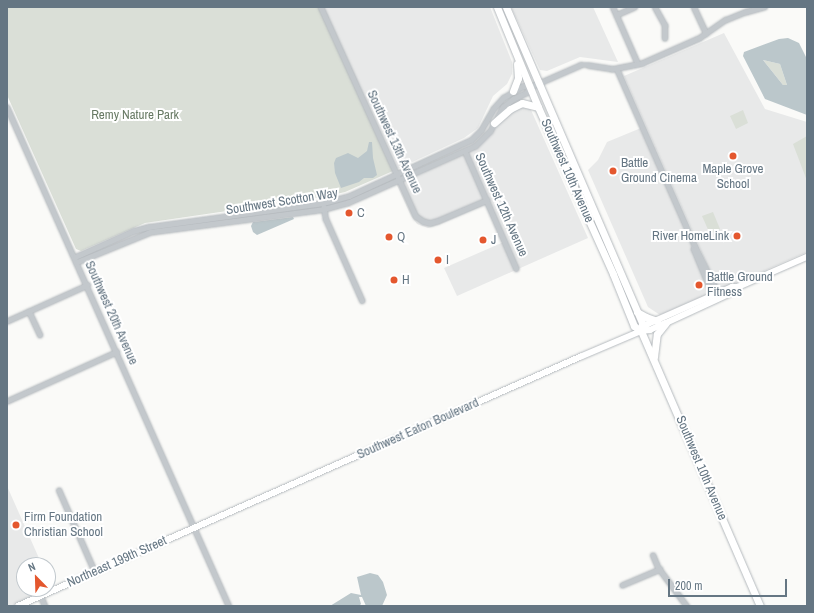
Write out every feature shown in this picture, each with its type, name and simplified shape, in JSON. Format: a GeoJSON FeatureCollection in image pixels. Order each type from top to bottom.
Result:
{"type":"FeatureCollection","features":[{"type":"Feature","properties":{"kind":"highway","name":"Southwest 10th Avenue"},"geometry":{"type":"LineString","coordinates":[[497,7],[538,107],[614,274],[634,326],[641,331],[654,359],[760,606]]}},
{"type":"Feature","properties":{"kind":"highway","name":"Southwest 10th Avenue"},"geometry":{"type":"LineString","coordinates":[[506,7],[642,323],[641,331]]}},
{"type":"Feature","properties":{"kind":"highway"},"geometry":{"type":"LineString","coordinates":[[513,91],[518,75],[516,55]]}},
{"type":"Feature","properties":{"kind":"highway"},"geometry":{"type":"LineString","coordinates":[[494,123],[510,109],[522,103],[538,107]]}},
{"type":"Feature","properties":{"kind":"highway"},"geometry":{"type":"LineString","coordinates":[[637,312],[646,317],[657,320]]}},
{"type":"Feature","properties":{"kind":"highway"},"geometry":{"type":"LineString","coordinates":[[654,359],[656,334],[666,323]]}},
{"type":"Feature","properties":{"kind":"main road","name":"Southwest Eaton Boulevard"},"geometry":{"type":"LineString","coordinates":[[195,528],[641,331],[650,330],[666,323],[733,292],[738,287],[807,257]]}},
{"type":"Feature","properties":{"kind":"main road","name":"Southwest Eaton Boulevard"},"geometry":{"type":"LineString","coordinates":[[641,331],[648,324],[732,287],[738,287]]}},
{"type":"Feature","properties":{"kind":"main road"},"geometry":{"type":"LineString","coordinates":[[702,307],[708,301],[716,297],[716,294]]}},
{"type":"Feature","properties":{"kind":"main road","name":"Northeast 199th Street"},"geometry":{"type":"LineString","coordinates":[[56,589],[195,528]]}},
{"type":"Feature","properties":{"kind":"main road","name":"Northeast 199th Street"},"geometry":{"type":"LineString","coordinates":[[18,606],[39,597]]}},
{"type":"Feature","properties":{"kind":"street","name":"Southwest 13th Avenue"},"geometry":{"type":"LineString","coordinates":[[321,7],[416,216],[423,221],[437,221],[487,200]]}},
{"type":"Feature","properties":{"kind":"street"},"geometry":{"type":"LineString","coordinates":[[613,7],[638,64]]}},
{"type":"Feature","properties":{"kind":"street"},"geometry":{"type":"LineString","coordinates":[[616,15],[634,7]]}},
{"type":"Feature","properties":{"kind":"street"},"geometry":{"type":"LineString","coordinates":[[655,7],[665,25],[665,38]]}},
{"type":"Feature","properties":{"kind":"street"},"geometry":{"type":"LineString","coordinates":[[694,7],[706,33]]}},
{"type":"Feature","properties":{"kind":"street","name":"Southwest Scotton Way"},"geometry":{"type":"LineString","coordinates":[[77,262],[145,233],[177,225],[323,203],[349,196],[471,140],[481,130],[496,105],[513,91],[523,86],[530,87],[580,65],[617,69],[638,64],[706,33],[726,20],[752,8],[764,7]]}},
{"type":"Feature","properties":{"kind":"street"},"geometry":{"type":"LineString","coordinates":[[617,69],[716,294]]}},
{"type":"Feature","properties":{"kind":"street","name":"Southwest Scotton Way"},"geometry":{"type":"LineString","coordinates":[[75,257],[140,229],[324,209],[347,203],[465,151],[482,140],[504,107],[513,99],[526,93],[530,87]]}},
{"type":"Feature","properties":{"kind":"street","name":"Southwest 20th Avenue"},"geometry":{"type":"LineString","coordinates":[[7,108],[75,257],[228,606]]}},
{"type":"Feature","properties":{"kind":"street","name":"Southwest 12th Avenue"},"geometry":{"type":"LineString","coordinates":[[465,151],[516,268]]}},
{"type":"Feature","properties":{"kind":"street"},"geometry":{"type":"LineString","coordinates":[[323,203],[326,219],[362,300]]}},
{"type":"Feature","properties":{"kind":"street"},"geometry":{"type":"LineString","coordinates":[[7,321],[87,285]]}},
{"type":"Feature","properties":{"kind":"street"},"geometry":{"type":"LineString","coordinates":[[29,311],[40,335]]}},
{"type":"Feature","properties":{"kind":"street"},"geometry":{"type":"LineString","coordinates":[[7,401],[116,352]]}},
{"type":"Feature","properties":{"kind":"street"},"geometry":{"type":"LineString","coordinates":[[59,490],[96,572]]}},
{"type":"Feature","properties":{"kind":"street"},"geometry":{"type":"LineString","coordinates":[[653,555],[660,569],[687,606]]}},
{"type":"Feature","properties":{"kind":"street"},"geometry":{"type":"LineString","coordinates":[[622,585],[660,569]]}},
{"type":"Feature","properties":{"kind":"shaded area"},"geometry":{"type":"Polygon","coordinates":[[[318,7],[490,7],[512,62],[512,74],[507,84],[493,96],[478,128],[464,138],[393,171],[318,7]]]}},
{"type":"Feature","properties":{"kind":"shaded area"},"geometry":{"type":"Polygon","coordinates":[[[511,7],[593,7],[618,62],[580,57],[547,71],[540,70],[511,7]]]}},
{"type":"Feature","properties":{"kind":"shaded area","name":"Maple Grove School"},"geometry":{"type":"Polygon","coordinates":[[[724,33],[765,109],[807,122],[807,252],[723,289],[717,287],[624,76],[724,33]]]}},
{"type":"Feature","properties":{"kind":"shaded area"},"geometry":{"type":"Polygon","coordinates":[[[788,38],[799,43],[807,59],[807,115],[765,99],[743,56],[744,52],[779,39],[788,38]],[[763,60],[783,85],[787,85],[780,64],[763,60]]]}},
{"type":"Feature","properties":{"kind":"shaded area"},"geometry":{"type":"Polygon","coordinates":[[[520,106],[530,108],[588,238],[457,296],[444,268],[506,241],[489,203],[439,225],[428,228],[417,224],[411,216],[396,183],[473,150],[488,138],[505,116],[520,106]]]}},
{"type":"Feature","properties":{"kind":"shaded area"},"geometry":{"type":"Polygon","coordinates":[[[641,128],[691,243],[693,252],[710,293],[660,315],[648,307],[588,170],[598,160],[607,142],[641,128]]]}},
{"type":"Feature","properties":{"kind":"shaded area"},"geometry":{"type":"Polygon","coordinates":[[[369,142],[372,142],[373,158],[377,175],[373,178],[364,178],[359,182],[341,188],[335,173],[334,163],[336,158],[348,153],[358,158],[367,151],[369,142]]]}},
{"type":"Feature","properties":{"kind":"shaded area"},"geometry":{"type":"Polygon","coordinates":[[[293,217],[294,219],[257,235],[253,232],[251,226],[253,222],[293,217]]]}},
{"type":"Feature","properties":{"kind":"shaded area","name":"Firm Foundation Christian School"},"geometry":{"type":"Polygon","coordinates":[[[7,486],[38,557],[16,557],[16,597],[34,597],[14,606],[7,606],[7,486]]]}},
{"type":"Feature","properties":{"kind":"shaded area"},"geometry":{"type":"Polygon","coordinates":[[[370,573],[378,575],[383,582],[387,595],[382,606],[366,606],[362,597],[359,597],[361,604],[359,606],[330,606],[351,593],[361,595],[357,577],[370,573]]]}},
{"type":"Feature","properties":{"kind":"green space","name":"Remy Nature Park"},"geometry":{"type":"Polygon","coordinates":[[[7,7],[319,7],[393,171],[345,192],[323,197],[145,223],[81,251],[76,249],[7,95],[7,7]]]}},
{"type":"Feature","properties":{"kind":"green space"},"geometry":{"type":"Polygon","coordinates":[[[763,60],[780,64],[787,85],[783,85],[763,60]]]}},
{"type":"Feature","properties":{"kind":"green space"},"geometry":{"type":"Polygon","coordinates":[[[743,110],[748,123],[736,129],[730,116],[743,110]]]}},
{"type":"Feature","properties":{"kind":"green space"},"geometry":{"type":"Polygon","coordinates":[[[807,136],[807,181],[793,144],[807,136]]]}},
{"type":"Feature","properties":{"kind":"green space"},"geometry":{"type":"Polygon","coordinates":[[[713,212],[720,229],[710,234],[702,216],[713,212]]]}},
{"type":"Feature","properties":{"kind":"place","name":"Maple Grove School"},"geometry":{"type":"Point","coordinates":[733,156]}},
{"type":"Feature","properties":{"kind":"place","name":"Battle Ground Cinema"},"geometry":{"type":"Point","coordinates":[613,171]}},
{"type":"Feature","properties":{"kind":"place","name":"C"},"geometry":{"type":"Point","coordinates":[349,213]}},
{"type":"Feature","properties":{"kind":"place","name":"River HomeLink"},"geometry":{"type":"Point","coordinates":[737,236]}},
{"type":"Feature","properties":{"kind":"place","name":"Q"},"geometry":{"type":"Point","coordinates":[389,237]}},
{"type":"Feature","properties":{"kind":"place","name":"J"},"geometry":{"type":"Point","coordinates":[483,240]}},
{"type":"Feature","properties":{"kind":"place","name":"I"},"geometry":{"type":"Point","coordinates":[438,260]}},
{"type":"Feature","properties":{"kind":"place","name":"H"},"geometry":{"type":"Point","coordinates":[394,280]}},
{"type":"Feature","properties":{"kind":"place","name":"Battle Ground Fitness"},"geometry":{"type":"Point","coordinates":[699,285]}},
{"type":"Feature","properties":{"kind":"place","name":"Firm Foundation Christian School"},"geometry":{"type":"Point","coordinates":[16,525]}}]}
